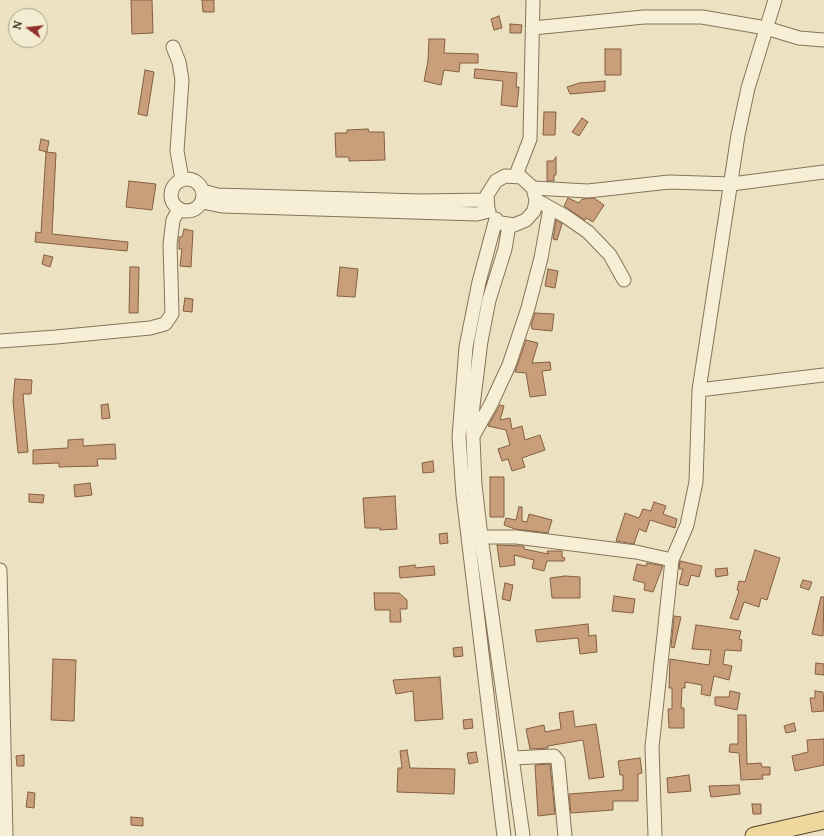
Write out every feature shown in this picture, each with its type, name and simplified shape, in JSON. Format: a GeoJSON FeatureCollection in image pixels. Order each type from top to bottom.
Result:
{"type":"FeatureCollection","features":[{"type":"Feature","properties":{"kind":"main road"},"geometry":{"type":"LineString","coordinates":[[754,836],[824,820]]}},
{"type":"Feature","properties":{"kind":"street"},"geometry":{"type":"LineString","coordinates":[[516,176],[530,139],[533,0]]}},
{"type":"Feature","properties":{"kind":"street"},"geometry":{"type":"LineString","coordinates":[[655,836],[652,747],[672,560],[687,525],[696,482],[700,390],[732,184],[738,135],[748,88],[775,0]]}},
{"type":"Feature","properties":{"kind":"street"},"geometry":{"type":"LineString","coordinates":[[533,28],[644,17],[702,17],[766,28],[799,38],[824,40]]}},
{"type":"Feature","properties":{"kind":"street"},"geometry":{"type":"LineString","coordinates":[[173,46],[179,62],[182,80],[177,151],[182,179]]}},
{"type":"Feature","properties":{"kind":"street"},"geometry":{"type":"LineString","coordinates":[[535,194],[588,191],[669,182],[732,184],[824,172]]}},
{"type":"Feature","properties":{"kind":"street"},"geometry":{"type":"LineString","coordinates":[[504,836],[463,495],[459,437],[466,347],[479,282],[490,210],[489,190],[496,181],[505,176],[516,176],[526,180],[535,194],[550,208],[565,216],[588,232],[610,255],[624,280]]}},
{"type":"Feature","properties":{"kind":"street"},"geometry":{"type":"LineString","coordinates":[[182,179],[193,179],[201,186],[203,196],[199,206],[189,211],[179,209],[172,201],[172,190],[174,185],[182,179]]}},
{"type":"Feature","properties":{"kind":"street"},"geometry":{"type":"LineString","coordinates":[[203,196],[420,201],[490,210],[508,225],[520,223],[530,216],[535,194]]}},
{"type":"Feature","properties":{"kind":"street"},"geometry":{"type":"LineString","coordinates":[[473,436],[491,404],[509,365],[533,286],[550,208]]}},
{"type":"Feature","properties":{"kind":"street"},"geometry":{"type":"LineString","coordinates":[[0,341],[95,333],[165,324],[172,314],[170,244],[173,220],[179,209]]}},
{"type":"Feature","properties":{"kind":"street"},"geometry":{"type":"LineString","coordinates":[[508,225],[505,249],[490,300],[481,341],[472,414],[475,485],[481,537],[523,836]]}},
{"type":"Feature","properties":{"kind":"street"},"geometry":{"type":"LineString","coordinates":[[700,390],[824,375]]}},
{"type":"Feature","properties":{"kind":"street"},"geometry":{"type":"LineString","coordinates":[[481,537],[516,536],[636,552],[672,560]]}},
{"type":"Feature","properties":{"kind":"street"},"geometry":{"type":"LineString","coordinates":[[0,576],[6,836]]}},
{"type":"Feature","properties":{"kind":"street"},"geometry":{"type":"LineString","coordinates":[[512,758],[554,756],[558,761],[565,836]]}},
{"type":"Feature","properties":{"kind":"building"},"geometry":{"type":"Polygon","coordinates":[[[131,0],[152,0],[153,33],[132,34],[131,0]]]}},
{"type":"Feature","properties":{"kind":"building"},"geometry":{"type":"Polygon","coordinates":[[[202,0],[214,0],[214,12],[203,12],[202,0]]]}},
{"type":"Feature","properties":{"kind":"building"},"geometry":{"type":"Polygon","coordinates":[[[499,16],[502,28],[494,30],[491,19],[499,16]]]}},
{"type":"Feature","properties":{"kind":"building"},"geometry":{"type":"Polygon","coordinates":[[[510,24],[522,25],[521,33],[510,33],[510,24]]]}},
{"type":"Feature","properties":{"kind":"building"},"geometry":{"type":"Polygon","coordinates":[[[429,39],[445,39],[444,53],[478,54],[478,63],[460,63],[459,72],[444,70],[441,85],[424,81],[428,61],[429,39]]]}},
{"type":"Feature","properties":{"kind":"building"},"geometry":{"type":"Polygon","coordinates":[[[605,49],[621,49],[621,75],[605,75],[605,49]]]}},
{"type":"Feature","properties":{"kind":"building"},"geometry":{"type":"Polygon","coordinates":[[[475,69],[517,73],[516,87],[519,87],[517,107],[501,105],[503,81],[474,78],[475,69]]]}},
{"type":"Feature","properties":{"kind":"building"},"geometry":{"type":"Polygon","coordinates":[[[145,70],[154,72],[147,116],[138,114],[145,70]]]}},
{"type":"Feature","properties":{"kind":"building"},"geometry":{"type":"Polygon","coordinates":[[[605,81],[605,91],[570,94],[567,87],[579,83],[605,81]]]}},
{"type":"Feature","properties":{"kind":"building"},"geometry":{"type":"Polygon","coordinates":[[[544,112],[556,112],[555,135],[543,135],[544,112]]]}},
{"type":"Feature","properties":{"kind":"building"},"geometry":{"type":"Polygon","coordinates":[[[582,118],[588,122],[579,136],[572,132],[582,118]]]}},
{"type":"Feature","properties":{"kind":"building"},"geometry":{"type":"Polygon","coordinates":[[[368,129],[369,132],[384,132],[385,160],[349,161],[349,157],[336,157],[335,133],[347,133],[347,130],[368,129]]]}},
{"type":"Feature","properties":{"kind":"building"},"geometry":{"type":"Polygon","coordinates":[[[41,139],[49,141],[47,152],[39,150],[41,139]]]}},
{"type":"Feature","properties":{"kind":"building"},"geometry":{"type":"Polygon","coordinates":[[[46,152],[56,153],[52,234],[128,242],[127,251],[35,242],[36,232],[41,233],[46,152]]]}},
{"type":"Feature","properties":{"kind":"building"},"geometry":{"type":"Polygon","coordinates":[[[556,157],[556,175],[554,175],[554,181],[547,181],[547,161],[553,161],[556,157]]]}},
{"type":"Feature","properties":{"kind":"building"},"geometry":{"type":"Polygon","coordinates":[[[129,181],[156,184],[152,210],[126,207],[129,181]]]}},
{"type":"Feature","properties":{"kind":"building"},"geometry":{"type":"Polygon","coordinates":[[[568,198],[579,203],[582,199],[594,198],[604,205],[593,222],[586,218],[585,220],[564,206],[568,198]]]}},
{"type":"Feature","properties":{"kind":"building"},"geometry":{"type":"Polygon","coordinates":[[[556,220],[562,224],[557,240],[553,239],[556,220]]]}},
{"type":"Feature","properties":{"kind":"building"},"geometry":{"type":"Polygon","coordinates":[[[184,229],[193,231],[191,267],[180,266],[182,249],[179,249],[179,237],[182,237],[184,229]]]}},
{"type":"Feature","properties":{"kind":"building"},"geometry":{"type":"Polygon","coordinates":[[[44,255],[53,257],[50,267],[42,264],[44,255]]]}},
{"type":"Feature","properties":{"kind":"building"},"geometry":{"type":"Polygon","coordinates":[[[130,267],[139,267],[138,313],[129,313],[130,267]]]}},
{"type":"Feature","properties":{"kind":"building"},"geometry":{"type":"Polygon","coordinates":[[[340,267],[358,269],[355,297],[337,296],[340,267]]]}},
{"type":"Feature","properties":{"kind":"building"},"geometry":{"type":"Polygon","coordinates":[[[548,269],[558,271],[555,288],[545,286],[548,269]]]}},
{"type":"Feature","properties":{"kind":"building"},"geometry":{"type":"Polygon","coordinates":[[[185,298],[193,299],[192,312],[183,311],[185,298]]]}},
{"type":"Feature","properties":{"kind":"building"},"geometry":{"type":"Polygon","coordinates":[[[535,313],[554,314],[552,331],[532,329],[531,325],[535,313]]]}},
{"type":"Feature","properties":{"kind":"building"},"geometry":{"type":"Polygon","coordinates":[[[526,340],[538,343],[532,363],[550,362],[551,370],[542,371],[546,395],[530,397],[526,373],[515,372],[526,340]]]}},
{"type":"Feature","properties":{"kind":"building"},"geometry":{"type":"Polygon","coordinates":[[[15,379],[32,380],[31,394],[23,394],[28,452],[18,453],[13,401],[15,379]]]}},
{"type":"Feature","properties":{"kind":"building"},"geometry":{"type":"Polygon","coordinates":[[[108,404],[110,418],[102,419],[101,405],[108,404]]]}},
{"type":"Feature","properties":{"kind":"building"},"geometry":{"type":"Polygon","coordinates":[[[500,405],[504,406],[500,420],[510,418],[512,429],[522,426],[525,440],[540,435],[545,450],[522,458],[525,467],[512,471],[508,459],[502,461],[498,449],[510,445],[506,430],[488,426],[500,405]]]}},
{"type":"Feature","properties":{"kind":"building"},"geometry":{"type":"Polygon","coordinates":[[[83,439],[83,446],[115,444],[116,459],[97,459],[98,466],[59,467],[59,463],[33,464],[33,450],[68,448],[68,440],[83,439]]]}},
{"type":"Feature","properties":{"kind":"building"},"geometry":{"type":"Polygon","coordinates":[[[433,461],[434,472],[423,473],[422,463],[433,461]]]}},
{"type":"Feature","properties":{"kind":"building"},"geometry":{"type":"Polygon","coordinates":[[[490,477],[504,477],[504,517],[490,517],[490,477]]]}},
{"type":"Feature","properties":{"kind":"building"},"geometry":{"type":"Polygon","coordinates":[[[90,483],[92,495],[75,497],[74,485],[90,483]]]}},
{"type":"Feature","properties":{"kind":"building"},"geometry":{"type":"Polygon","coordinates":[[[29,494],[44,495],[43,503],[29,502],[29,494]]]}},
{"type":"Feature","properties":{"kind":"building"},"geometry":{"type":"Polygon","coordinates":[[[395,496],[397,529],[380,530],[380,528],[365,528],[363,498],[395,496]]]}},
{"type":"Feature","properties":{"kind":"building"},"geometry":{"type":"Polygon","coordinates":[[[654,502],[666,506],[663,514],[677,519],[675,528],[650,520],[646,532],[639,529],[634,544],[616,541],[625,513],[639,518],[643,509],[651,511],[654,502]]]}},
{"type":"Feature","properties":{"kind":"building"},"geometry":{"type":"Polygon","coordinates":[[[519,507],[522,507],[522,521],[527,522],[529,514],[552,520],[548,533],[515,529],[504,525],[506,518],[516,520],[519,507]]]}},
{"type":"Feature","properties":{"kind":"building"},"geometry":{"type":"Polygon","coordinates":[[[447,533],[448,543],[440,544],[439,534],[447,533]]]}},
{"type":"Feature","properties":{"kind":"building"},"geometry":{"type":"Polygon","coordinates":[[[497,545],[524,546],[524,549],[548,554],[547,551],[562,551],[562,557],[565,558],[564,561],[547,561],[544,571],[532,568],[534,560],[514,555],[515,565],[500,567],[497,545]]]}},
{"type":"Feature","properties":{"kind":"building"},"geometry":{"type":"Polygon","coordinates":[[[755,550],[780,558],[767,600],[761,598],[759,607],[744,602],[738,620],[730,618],[739,591],[737,590],[739,581],[745,582],[755,550]]]}},
{"type":"Feature","properties":{"kind":"building"},"geometry":{"type":"Polygon","coordinates":[[[680,561],[702,566],[699,577],[691,575],[688,586],[679,584],[683,569],[679,569],[680,561]]]}},
{"type":"Feature","properties":{"kind":"building"},"geometry":{"type":"Polygon","coordinates":[[[647,563],[663,566],[653,592],[644,590],[645,583],[633,580],[637,564],[646,566],[647,563]]]}},
{"type":"Feature","properties":{"kind":"building"},"geometry":{"type":"Polygon","coordinates":[[[415,565],[415,568],[434,566],[435,575],[400,578],[399,567],[415,565]]]}},
{"type":"Feature","properties":{"kind":"building"},"geometry":{"type":"Polygon","coordinates":[[[727,568],[728,575],[716,577],[715,569],[727,568]]]}},
{"type":"Feature","properties":{"kind":"building"},"geometry":{"type":"Polygon","coordinates":[[[565,576],[580,577],[580,598],[552,598],[550,578],[565,576]]]}},
{"type":"Feature","properties":{"kind":"building"},"geometry":{"type":"Polygon","coordinates":[[[803,580],[812,582],[809,590],[800,587],[803,580]]]}},
{"type":"Feature","properties":{"kind":"building"},"geometry":{"type":"Polygon","coordinates":[[[505,583],[513,585],[510,601],[502,599],[505,583]]]}},
{"type":"Feature","properties":{"kind":"building"},"geometry":{"type":"Polygon","coordinates":[[[374,593],[399,593],[407,600],[407,609],[400,609],[401,622],[390,622],[390,610],[375,610],[374,593]]]}},
{"type":"Feature","properties":{"kind":"building"},"geometry":{"type":"Polygon","coordinates":[[[614,596],[635,599],[633,613],[612,611],[614,596]]]}},
{"type":"Feature","properties":{"kind":"building"},"geometry":{"type":"Polygon","coordinates":[[[821,597],[824,597],[823,636],[812,634],[821,597]]]}},
{"type":"Feature","properties":{"kind":"building"},"geometry":{"type":"Polygon","coordinates":[[[674,616],[681,617],[674,648],[671,647],[674,616]]]}},
{"type":"Feature","properties":{"kind":"building"},"geometry":{"type":"Polygon","coordinates":[[[588,624],[589,636],[596,635],[597,652],[580,654],[578,638],[537,642],[535,630],[588,624]]]}},
{"type":"Feature","properties":{"kind":"building"},"geometry":{"type":"Polygon","coordinates":[[[696,625],[741,631],[739,639],[742,640],[741,651],[725,650],[723,664],[732,666],[729,680],[714,676],[710,696],[701,694],[702,685],[685,682],[685,688],[682,688],[681,708],[684,708],[684,728],[669,728],[668,709],[672,709],[672,688],[669,688],[670,659],[709,665],[711,650],[692,649],[696,625]]]}},
{"type":"Feature","properties":{"kind":"building"},"geometry":{"type":"Polygon","coordinates":[[[462,647],[463,656],[454,657],[453,648],[462,647]]]}},
{"type":"Feature","properties":{"kind":"building"},"geometry":{"type":"Polygon","coordinates":[[[53,659],[76,660],[74,721],[51,720],[53,659]]]}},
{"type":"Feature","properties":{"kind":"building"},"geometry":{"type":"Polygon","coordinates":[[[816,663],[824,664],[824,675],[815,674],[816,663]]]}},
{"type":"Feature","properties":{"kind":"building"},"geometry":{"type":"Polygon","coordinates":[[[440,677],[443,719],[415,721],[413,691],[396,694],[393,680],[440,677]]]}},
{"type":"Feature","properties":{"kind":"building"},"geometry":{"type":"Polygon","coordinates":[[[730,691],[740,693],[737,710],[715,705],[715,697],[729,697],[730,691]]]}},
{"type":"Feature","properties":{"kind":"building"},"geometry":{"type":"Polygon","coordinates":[[[815,691],[823,692],[824,711],[812,712],[810,698],[815,698],[815,691]]]}},
{"type":"Feature","properties":{"kind":"building"},"geometry":{"type":"Polygon","coordinates":[[[573,711],[575,727],[596,724],[604,777],[589,779],[583,740],[548,746],[548,748],[530,749],[526,729],[544,725],[545,732],[561,729],[559,713],[573,711]]]}},
{"type":"Feature","properties":{"kind":"building"},"geometry":{"type":"Polygon","coordinates":[[[738,715],[746,715],[747,764],[761,763],[762,767],[770,767],[770,775],[762,775],[763,779],[741,780],[739,753],[729,752],[730,744],[738,744],[738,715]]]}},
{"type":"Feature","properties":{"kind":"building"},"geometry":{"type":"Polygon","coordinates":[[[472,719],[473,728],[464,729],[463,720],[472,719]]]}},
{"type":"Feature","properties":{"kind":"building"},"geometry":{"type":"Polygon","coordinates":[[[794,723],[796,731],[786,733],[784,726],[794,723]]]}},
{"type":"Feature","properties":{"kind":"building"},"geometry":{"type":"Polygon","coordinates":[[[824,739],[824,765],[795,771],[792,756],[808,752],[807,740],[824,739]]]}},
{"type":"Feature","properties":{"kind":"building"},"geometry":{"type":"Polygon","coordinates":[[[407,750],[410,768],[455,769],[454,794],[397,792],[398,768],[402,768],[400,751],[407,750]]]}},
{"type":"Feature","properties":{"kind":"building"},"geometry":{"type":"Polygon","coordinates":[[[476,752],[478,762],[469,764],[467,753],[476,752]]]}},
{"type":"Feature","properties":{"kind":"building"},"geometry":{"type":"Polygon","coordinates":[[[24,755],[24,766],[17,766],[16,756],[24,755]]]}},
{"type":"Feature","properties":{"kind":"building"},"geometry":{"type":"Polygon","coordinates":[[[640,758],[642,773],[638,774],[638,801],[613,801],[613,810],[571,813],[569,794],[623,790],[623,775],[620,775],[618,761],[640,758]]]}},
{"type":"Feature","properties":{"kind":"building"},"geometry":{"type":"Polygon","coordinates":[[[550,764],[555,814],[538,816],[535,765],[550,764]]]}},
{"type":"Feature","properties":{"kind":"building"},"geometry":{"type":"Polygon","coordinates":[[[689,775],[691,791],[668,793],[667,778],[689,775]]]}},
{"type":"Feature","properties":{"kind":"building"},"geometry":{"type":"Polygon","coordinates":[[[739,785],[740,794],[711,797],[709,786],[739,785]]]}},
{"type":"Feature","properties":{"kind":"building"},"geometry":{"type":"Polygon","coordinates":[[[28,792],[35,793],[34,808],[26,807],[28,792]]]}},
{"type":"Feature","properties":{"kind":"building"},"geometry":{"type":"Polygon","coordinates":[[[752,804],[761,804],[761,814],[753,814],[752,804]]]}},
{"type":"Feature","properties":{"kind":"building"},"geometry":{"type":"Polygon","coordinates":[[[131,817],[143,818],[143,826],[131,825],[131,817]]]}}]}
